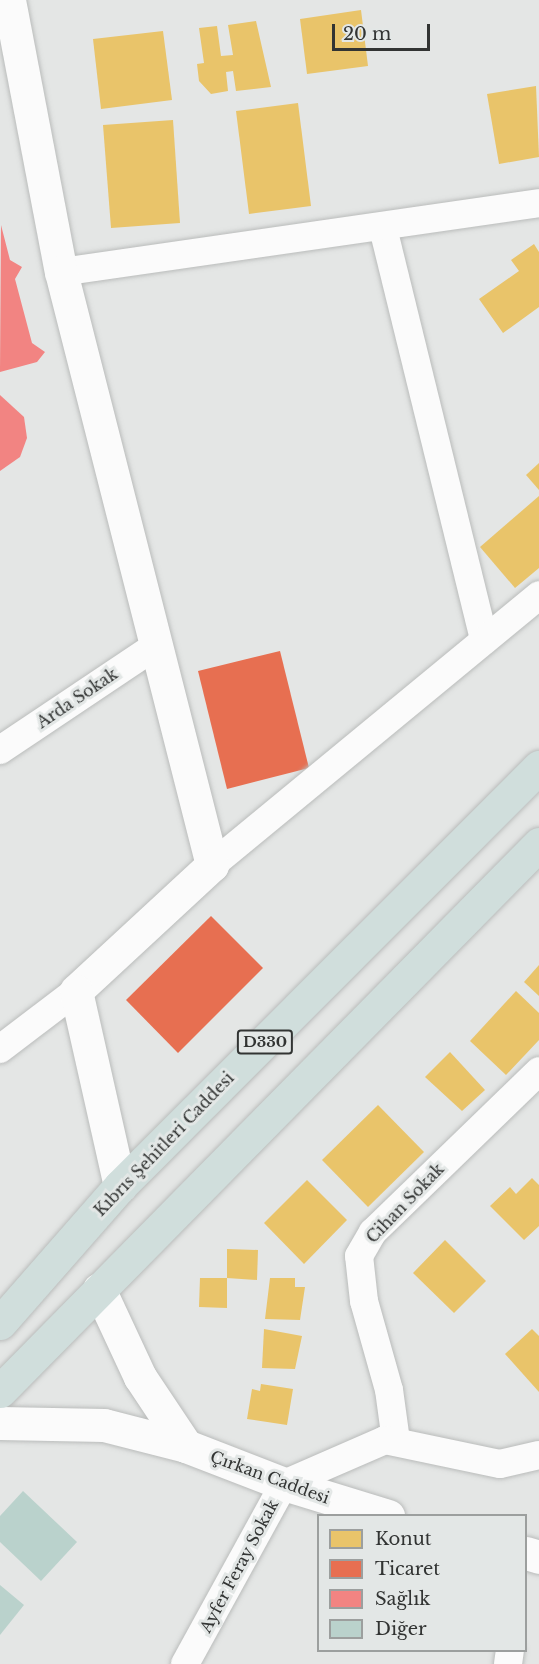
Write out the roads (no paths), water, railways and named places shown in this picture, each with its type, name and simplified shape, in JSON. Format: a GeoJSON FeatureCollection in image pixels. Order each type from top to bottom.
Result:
{"type":"FeatureCollection","features":[{"type":"Feature","properties":{"kind":"highway","name":"Kıbrıs Şehitleri Caddesi"},"geometry":{"type":"LineString","coordinates":[[0,1323],[120,1186],[539,767]]}},
{"type":"Feature","properties":{"kind":"highway"},"geometry":{"type":"LineString","coordinates":[[0,1391],[539,844]]}},
{"type":"Feature","properties":{"kind":"street"},"geometry":{"type":"LineString","coordinates":[[9,0],[61,272],[154,646],[212,865]]}},
{"type":"Feature","properties":{"kind":"street"},"geometry":{"type":"LineString","coordinates":[[61,272],[383,228],[539,203]]}},
{"type":"Feature","properties":{"kind":"street"},"geometry":{"type":"LineString","coordinates":[[383,228],[484,640]]}},
{"type":"Feature","properties":{"kind":"street"},"geometry":{"type":"LineString","coordinates":[[0,1049],[76,991],[212,865],[539,595]]}},
{"type":"Feature","properties":{"kind":"street","name":"Arda Sokak"},"geometry":{"type":"LineString","coordinates":[[0,750],[154,646]]}},
{"type":"Feature","properties":{"kind":"street"},"geometry":{"type":"LineString","coordinates":[[76,991],[120,1186]]}},
{"type":"Feature","properties":{"kind":"street","name":"Cihan Sokak"},"geometry":{"type":"LineString","coordinates":[[396,1440],[389,1390],[358,1270],[359,1256],[374,1232],[539,1071]]}},
{"type":"Feature","properties":{"kind":"street"},"geometry":{"type":"LineString","coordinates":[[99,1289],[140,1377],[186,1446]]}},
{"type":"Feature","properties":{"kind":"street","name":"Çırkan Caddesi"},"geometry":{"type":"LineString","coordinates":[[0,1423],[104,1425],[186,1446],[284,1484],[385,1514]]}},
{"type":"Feature","properties":{"kind":"street","name":"Ayfer Feray Sokak"},"geometry":{"type":"LineString","coordinates":[[185,1664],[284,1484],[370,1443],[396,1440],[500,1464],[539,1455]]}}]}
